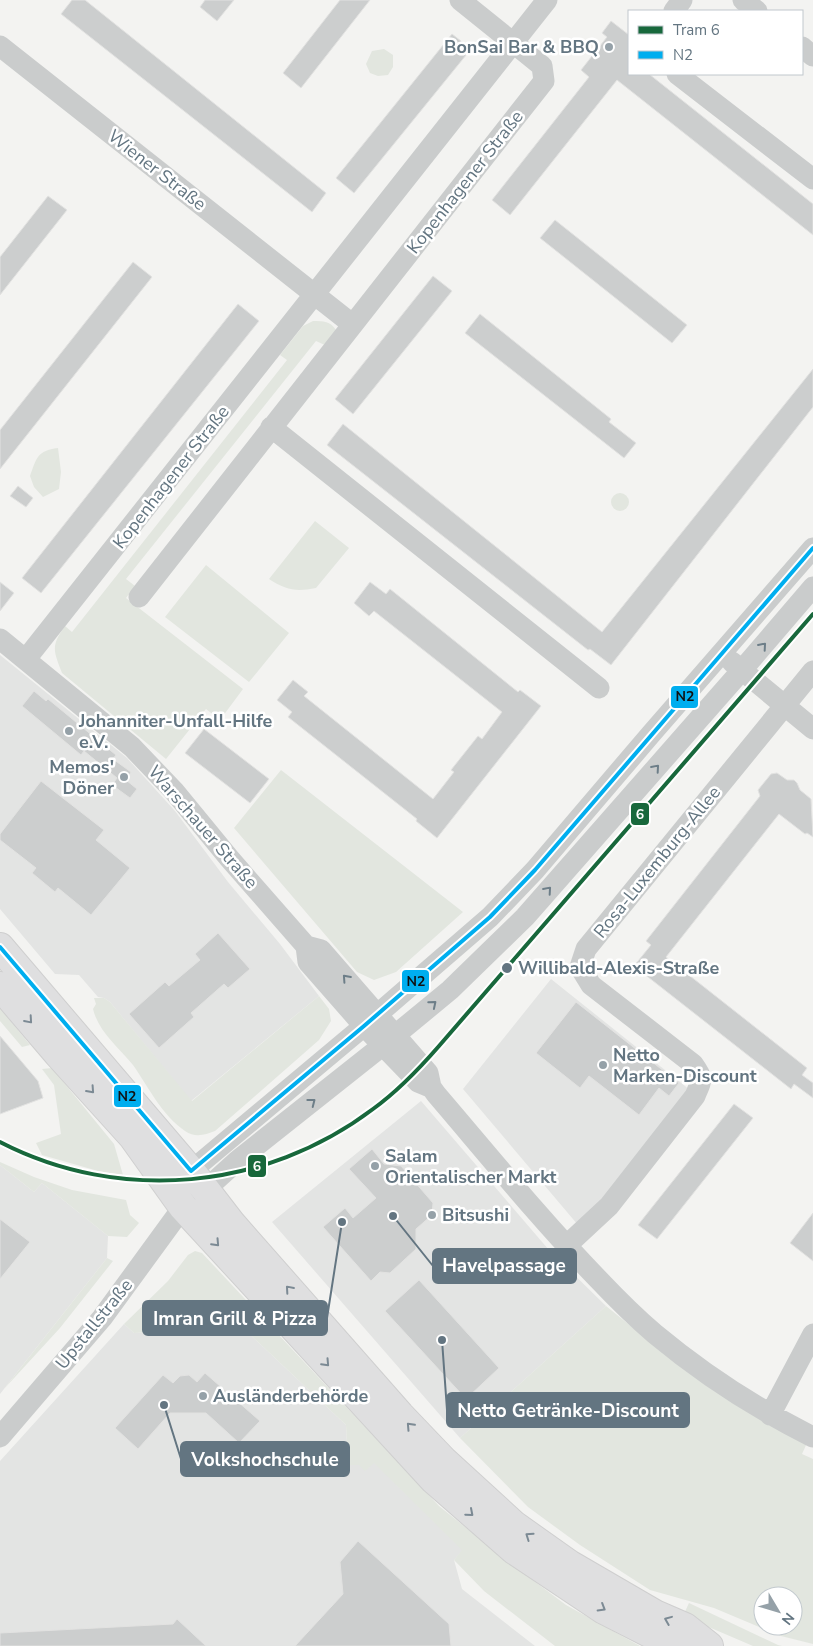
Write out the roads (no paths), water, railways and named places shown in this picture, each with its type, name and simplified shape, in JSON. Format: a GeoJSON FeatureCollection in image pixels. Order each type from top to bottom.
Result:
{"type":"FeatureCollection","features":[{"type":"Feature","properties":{"kind":"main road"},"geometry":{"type":"LineString","coordinates":[[0,947],[198,1181],[237,1230],[442,1460],[514,1525],[569,1564],[655,1614],[685,1627],[709,1646]]}},
{"type":"Feature","properties":{"kind":"main road"},"geometry":{"type":"LineString","coordinates":[[0,986],[133,1137],[183,1207],[434,1480],[466,1510],[514,1550],[604,1610],[663,1640],[680,1646]]}},
{"type":"Feature","properties":{"kind":"street"},"geometry":{"type":"LineString","coordinates":[[460,0],[513,42]]}},
{"type":"Feature","properties":{"kind":"street","name":"Kopenhagener Straße"},"geometry":{"type":"LineString","coordinates":[[26,660],[547,0]]}},
{"type":"Feature","properties":{"kind":"street"},"geometry":{"type":"LineString","coordinates":[[743,0],[756,10]]}},
{"type":"Feature","properties":{"kind":"street","name":"Kopenhagener Straße"},"geometry":{"type":"LineString","coordinates":[[139,597],[544,81],[542,66],[513,42]]}},
{"type":"Feature","properties":{"kind":"street","name":"Wiener Straße"},"geometry":{"type":"LineString","coordinates":[[0,46],[314,294]]}},
{"type":"Feature","properties":{"kind":"street"},"geometry":{"type":"LineString","coordinates":[[803,48],[813,56]]}},
{"type":"Feature","properties":{"kind":"street"},"geometry":{"type":"LineString","coordinates":[[678,75],[813,179]]}},
{"type":"Feature","properties":{"kind":"street"},"geometry":{"type":"LineString","coordinates":[[314,294],[352,324]]}},
{"type":"Feature","properties":{"kind":"street"},"geometry":{"type":"LineString","coordinates":[[272,427],[599,688]]}},
{"type":"Feature","properties":{"kind":"street"},"geometry":{"type":"LineString","coordinates":[[198,1181],[371,1020],[490,917],[535,870],[813,548]]}},
{"type":"Feature","properties":{"kind":"street"},"geometry":{"type":"LineString","coordinates":[[198,1181],[237,1161],[389,1041],[450,990],[525,917],[813,587]]}},
{"type":"Feature","properties":{"kind":"street","name":"Warschauer Straße"},"geometry":{"type":"LineString","coordinates":[[0,639],[132,747],[174,791],[229,858],[306,946],[308,962],[371,1020]]}},
{"type":"Feature","properties":{"kind":"street"},"geometry":{"type":"LineString","coordinates":[[722,653],[813,729]]}},
{"type":"Feature","properties":{"kind":"street","name":"Rosa-Luxemburg-Allee"},"geometry":{"type":"LineString","coordinates":[[566,1246],[609,1206],[695,1096],[701,1083],[701,1075],[692,1064],[591,985],[580,967],[586,949],[813,671]]}},
{"type":"Feature","properties":{"kind":"street"},"geometry":{"type":"LineString","coordinates":[[371,1020],[389,1041],[418,1082],[431,1087],[566,1246],[620,1302],[655,1334],[718,1381],[770,1415],[813,1437]]}},
{"type":"Feature","properties":{"kind":"street","name":"Upstallstraße"},"geometry":{"type":"LineString","coordinates":[[0,1437],[102,1318],[183,1207],[198,1181]]}},
{"type":"Feature","properties":{"kind":"street"},"geometry":{"type":"LineString","coordinates":[[770,1415],[813,1334]]}},
{"type":"Feature","properties":{"kind":"tram line","name":"6"},"geometry":{"type":"LineString","coordinates":[[0,1142],[46,1162],[94,1174],[143,1180],[191,1179],[240,1171],[286,1157],[331,1136],[373,1109],[400,1087],[424,1063],[813,614]]}},
{"type":"Feature","properties":{"kind":"place","name":"BonSai Bar & BBQ"},"geometry":{"type":"Point","coordinates":[609,47]}},
{"type":"Feature","properties":{"kind":"place","name":"Johanniter-Unfall-Hilfe e.V."},"geometry":{"type":"Point","coordinates":[69,731]}},
{"type":"Feature","properties":{"kind":"place","name":"Memos' Döner"},"geometry":{"type":"Point","coordinates":[124,777]}},
{"type":"Feature","properties":{"kind":"place","name":"Willibald-Alexis-Straße"},"geometry":{"type":"Point","coordinates":[507,968]}},
{"type":"Feature","properties":{"kind":"place","name":"Netto Marken-Discount"},"geometry":{"type":"Point","coordinates":[603,1065]}},
{"type":"Feature","properties":{"kind":"place","name":"Salam Orientalischer Markt"},"geometry":{"type":"Point","coordinates":[375,1166]}},
{"type":"Feature","properties":{"kind":"place","name":"Bitsushi"},"geometry":{"type":"Point","coordinates":[432,1215]}},
{"type":"Feature","properties":{"kind":"place","name":"Havelpassage"},"geometry":{"type":"Point","coordinates":[393,1216]}},
{"type":"Feature","properties":{"kind":"place","name":"Imran Grill & Pizza"},"geometry":{"type":"Point","coordinates":[342,1222]}},
{"type":"Feature","properties":{"kind":"place","name":"Netto Getränke-Discount"},"geometry":{"type":"Point","coordinates":[442,1340]}},
{"type":"Feature","properties":{"kind":"place","name":"Ausländerbehörde"},"geometry":{"type":"Point","coordinates":[203,1396]}},
{"type":"Feature","properties":{"kind":"place","name":"Volkshochschule"},"geometry":{"type":"Point","coordinates":[164,1405]}}]}
